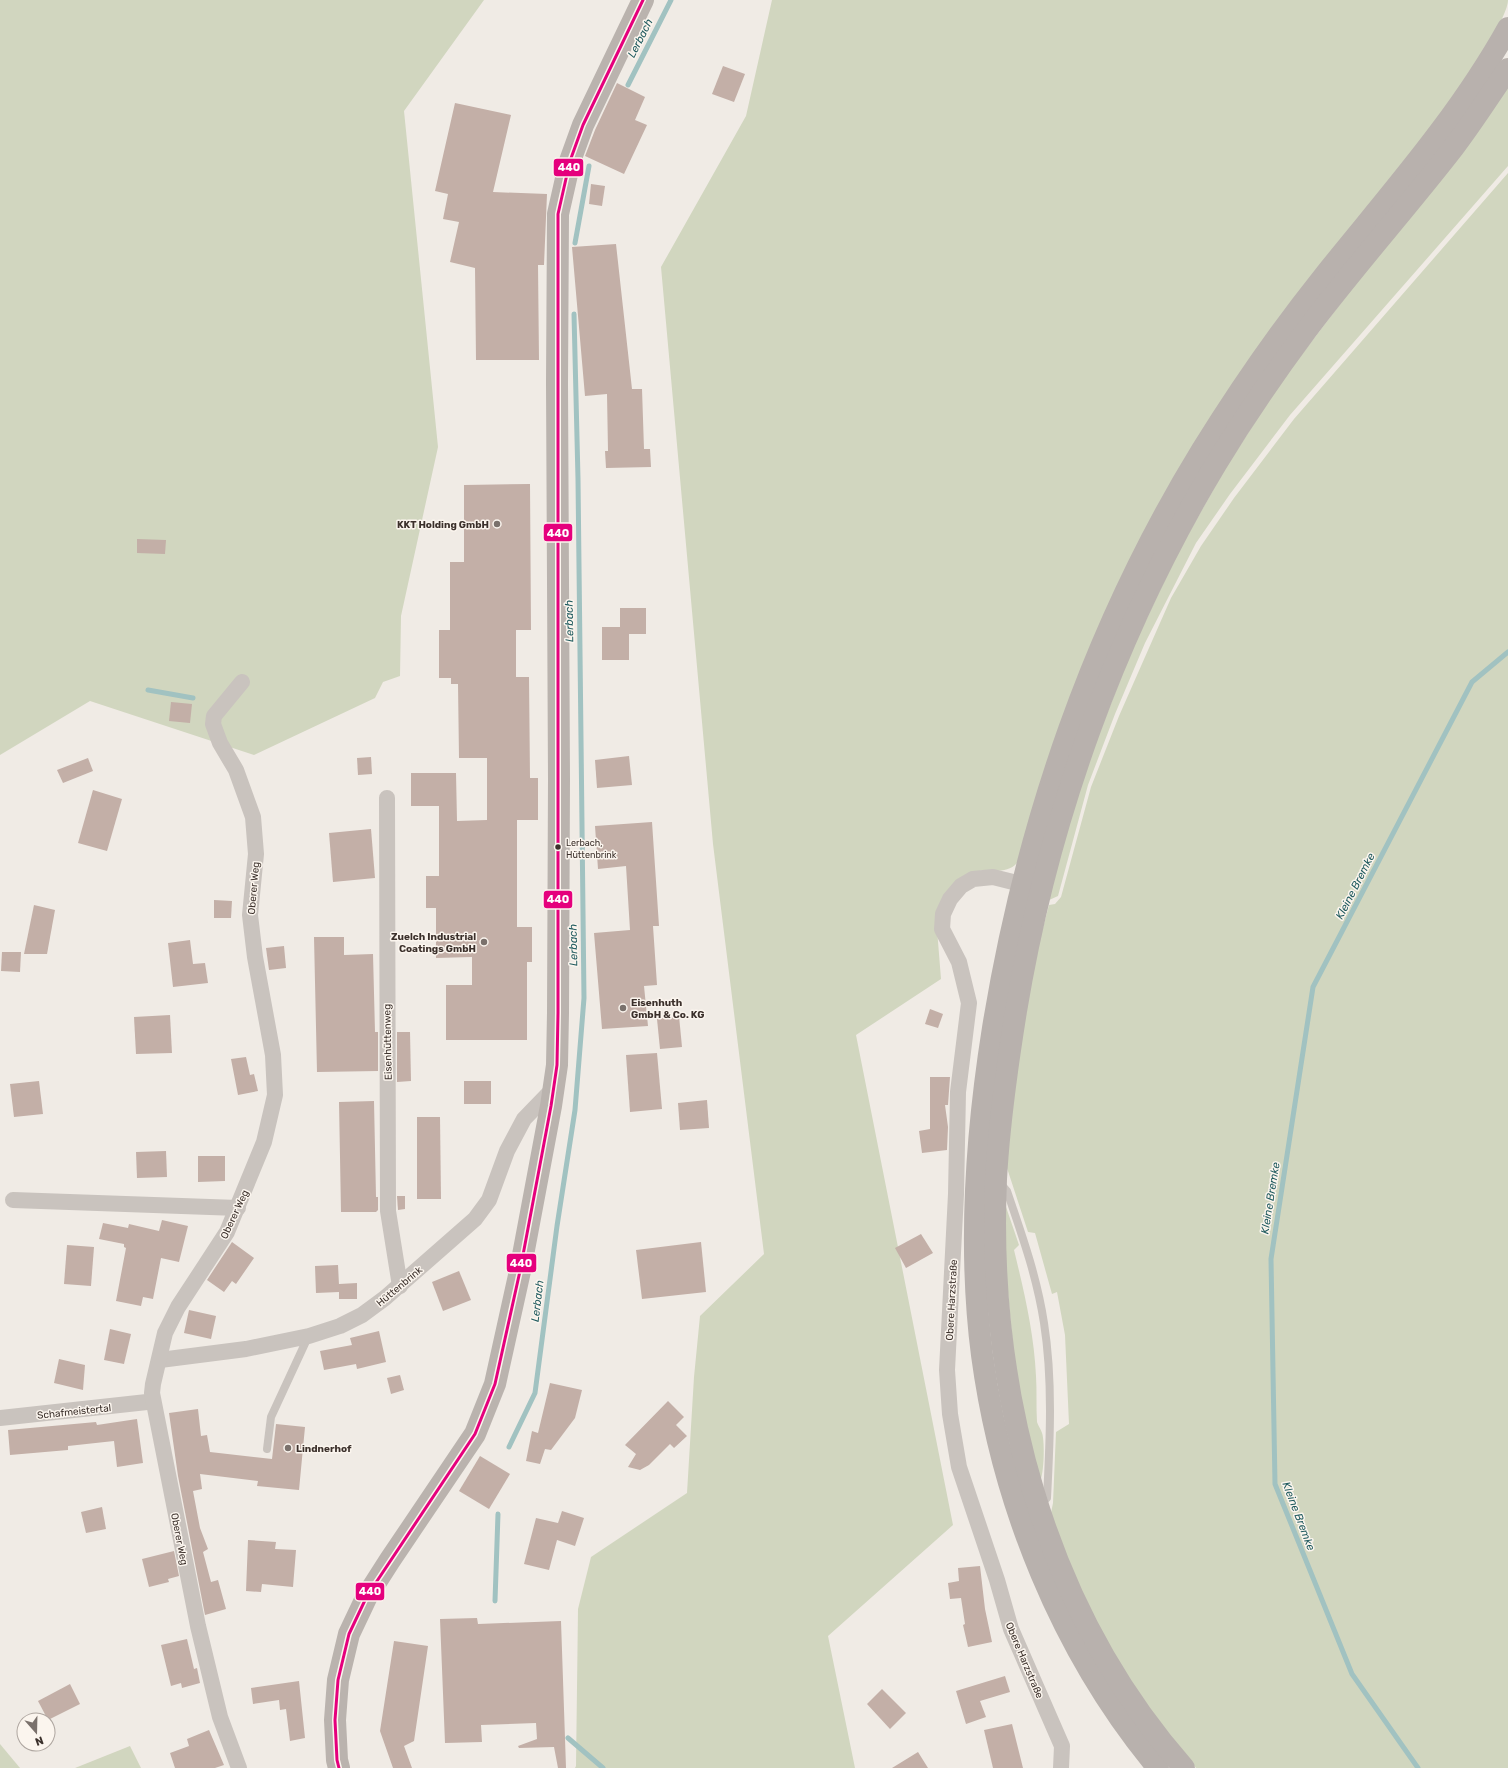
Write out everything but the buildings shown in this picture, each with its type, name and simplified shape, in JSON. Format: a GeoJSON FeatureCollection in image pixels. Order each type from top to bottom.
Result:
{"type":"FeatureCollection","features":[{"type":"Feature","properties":{"kind":"main road"},"geometry":{"type":"LineString","coordinates":[[1158,1768],[1123,1722],[1096,1679],[1072,1637],[1046,1583],[1018,1511],[1007,1473],[983,1359],[977,1282],[977,1176],[988,1059],[1002,971],[1021,884],[1054,772],[1076,710],[1103,643],[1129,586],[1176,496],[1200,454],[1255,368],[1316,287],[1439,134],[1474,85],[1508,28]]}},
{"type":"Feature","properties":{"kind":"main road"},"geometry":{"type":"LineString","coordinates":[[1184,1768],[1169,1751],[1139,1711],[1098,1646],[1054,1554],[1037,1507],[1015,1424],[1000,1328],[996,1272],[996,1178],[1008,1060],[1022,974],[1038,902],[1056,832],[1073,775],[1116,663],[1168,552],[1216,464],[1271,379],[1308,328],[1454,146],[1508,69]]}},
{"type":"Feature","properties":{"kind":"street"},"geometry":{"type":"LineString","coordinates":[[339,1768],[337,1760],[335,1720],[338,1680],[349,1634],[368,1596],[390,1560],[475,1434],[495,1384],[517,1287],[553,1090],[557,1065],[560,779],[557,391],[558,214],[570,161],[583,125],[643,0]]}},
{"type":"Feature","properties":{"kind":"street","name":"Oberer Weg"},"geometry":{"type":"LineString","coordinates":[[239,1768],[222,1723],[212,1687],[179,1538],[153,1402],[153,1384],[160,1360],[165,1333],[173,1316],[228,1232],[238,1208],[264,1142],[270,1122],[276,1088],[273,1055],[254,950],[250,915],[256,854],[253,816],[236,770],[220,743],[213,724],[214,716],[242,682]]}},
{"type":"Feature","properties":{"kind":"street","name":"Eisenhüttenweg"},"geometry":{"type":"LineString","coordinates":[[387,798],[388,1211],[400,1286]]}},
{"type":"Feature","properties":{"kind":"street","name":"Obere Harzstraße"},"geometry":{"type":"LineString","coordinates":[[1021,884],[993,877],[973,879],[961,886],[950,899],[943,914],[942,929],[958,962],[969,1004],[958,1092],[956,1194],[947,1370],[950,1414],[959,1467],[997,1580],[1011,1629],[1062,1746],[1061,1768]]}},
{"type":"Feature","properties":{"kind":"street","name":"Hüttenbrink"},"geometry":{"type":"LineString","coordinates":[[160,1360],[246,1349],[308,1336],[329,1330],[357,1318],[400,1286],[466,1228],[481,1212],[489,1200],[513,1138],[531,1110],[553,1090]]}},
{"type":"Feature","properties":{"kind":"street"},"geometry":{"type":"LineString","coordinates":[[13,1200],[238,1208]]}},
{"type":"Feature","properties":{"kind":"street","name":"Schafmeistertal"},"geometry":{"type":"LineString","coordinates":[[0,1418],[147,1402]]}},
{"type":"Feature","properties":{"kind":"lane"},"geometry":{"type":"LineString","coordinates":[[996,1178],[1007,1191],[1024,1240],[1039,1298],[1048,1350],[1049,1433],[1047,1498],[1037,1507]]}},
{"type":"Feature","properties":{"kind":"lane"},"geometry":{"type":"LineString","coordinates":[[267,1449],[271,1417],[308,1336]]}},
{"type":"Feature","properties":{"kind":"green space"},"geometry":{"type":"Polygon","coordinates":[[[0,0],[484,0],[404,111],[438,447],[401,616],[400,676],[383,682],[375,698],[254,755],[90,701],[0,755],[0,0]]]}},
{"type":"Feature","properties":{"kind":"green space"},"geometry":{"type":"Polygon","coordinates":[[[772,0],[1508,0],[1505,11],[1488,44],[1432,126],[1045,769],[1017,863],[1005,870],[981,870],[937,929],[941,979],[856,1035],[953,1525],[828,1636],[855,1768],[575,1768],[578,1609],[591,1557],[687,1493],[694,1377],[700,1316],[764,1254],[713,844],[661,267],[746,116],[772,0]]]}},
{"type":"Feature","properties":{"kind":"green space"},"geometry":{"type":"Polygon","coordinates":[[[1508,84],[1508,166],[1290,415],[1230,494],[1196,543],[1145,643],[1115,714],[1088,785],[1058,896],[1047,901],[1082,778],[1131,652],[1176,556],[1225,469],[1280,383],[1508,84]]]}},
{"type":"Feature","properties":{"kind":"green space"},"geometry":{"type":"Polygon","coordinates":[[[1508,173],[1508,1768],[1196,1768],[1162,1727],[1130,1681],[1101,1633],[1076,1585],[1051,1513],[1053,1503],[1056,1432],[1069,1424],[1065,1335],[1057,1292],[1052,1294],[1035,1233],[1028,1232],[1006,1165],[1011,1110],[1031,973],[1049,905],[1055,904],[1061,897],[1091,787],[1119,716],[1171,598],[1201,546],[1234,498],[1294,419],[1508,173]]]}},
{"type":"Feature","properties":{"kind":"green space"},"geometry":{"type":"Polygon","coordinates":[[[1005,1204],[1019,1245],[1014,1250],[1031,1328],[1035,1360],[1037,1422],[1042,1433],[1044,1443],[1043,1465],[1040,1481],[1016,1379],[1006,1271],[1005,1204]]]}},
{"type":"Feature","properties":{"kind":"green space"},"geometry":{"type":"Polygon","coordinates":[[[0,1744],[20,1768],[0,1768],[0,1744]]]}},
{"type":"Feature","properties":{"kind":"green space"},"geometry":{"type":"Polygon","coordinates":[[[130,1746],[141,1768],[75,1768],[130,1746]]]}},
{"type":"Feature","properties":{"kind":"waterway","name":"Lerbach"},"geometry":{"type":"LineString","coordinates":[[628,85],[671,0]]}},
{"type":"Feature","properties":{"kind":"waterway","name":"Lerbach"},"geometry":{"type":"LineString","coordinates":[[575,243],[589,166]]}},
{"type":"Feature","properties":{"kind":"waterway","name":"Lerbach"},"geometry":{"type":"LineString","coordinates":[[509,1447],[535,1393],[557,1226],[575,1110],[584,998],[578,479],[574,314]]}},
{"type":"Feature","properties":{"kind":"waterway","name":"Kleine Bremke"},"geometry":{"type":"LineString","coordinates":[[1418,1768],[1352,1674],[1275,1484],[1271,1259],[1313,987],[1472,682],[1508,652]]}},
{"type":"Feature","properties":{"kind":"waterway"},"geometry":{"type":"LineString","coordinates":[[148,690],[193,698]]}},
{"type":"Feature","properties":{"kind":"waterway","name":"Lerbach"},"geometry":{"type":"LineString","coordinates":[[495,1601],[498,1514]]}},
{"type":"Feature","properties":{"kind":"waterway","name":"Lerbach"},"geometry":{"type":"LineString","coordinates":[[568,1738],[603,1768]]}},
{"type":"Feature","properties":{"kind":"transit line","name":"440"},"geometry":{"type":"LineString","coordinates":[[339,1768],[337,1760],[335,1720],[338,1680],[349,1634],[367,1596],[475,1434],[495,1384],[520,1271],[551,1106],[557,1065],[558,1013],[558,214],[570,161],[583,125],[643,0]]}},
{"type":"Feature","properties":{"kind":"place","name":"KKT Holding GmbH"},"geometry":{"type":"Point","coordinates":[497,524]}},
{"type":"Feature","properties":{"kind":"place","name":"Lerbach, Hüttenbrink"},"geometry":{"type":"Point","coordinates":[558,847]}},
{"type":"Feature","properties":{"kind":"place","name":"Zuelch Industrial Coatings GmbH"},"geometry":{"type":"Point","coordinates":[484,942]}},
{"type":"Feature","properties":{"kind":"place","name":"Eisenhuth GmbH & Co. KG"},"geometry":{"type":"Point","coordinates":[623,1008]}},
{"type":"Feature","properties":{"kind":"place","name":"Lindnerhof"},"geometry":{"type":"Point","coordinates":[288,1448]}}]}
